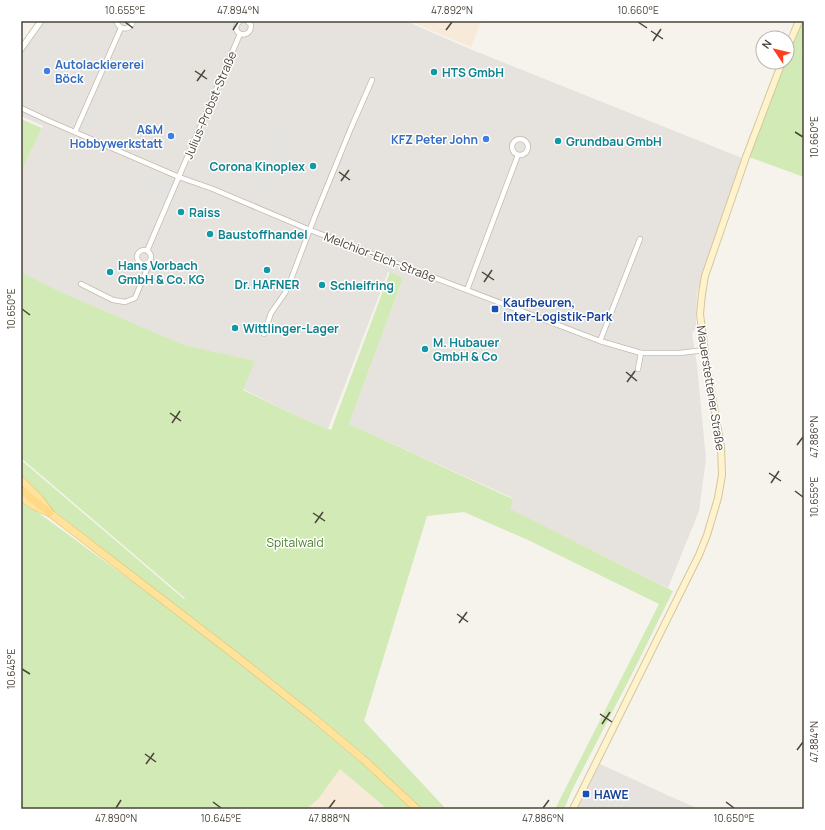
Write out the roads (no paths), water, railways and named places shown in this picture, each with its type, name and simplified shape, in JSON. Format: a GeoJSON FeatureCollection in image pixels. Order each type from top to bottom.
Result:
{"type":"FeatureCollection","features":[{"type":"Feature","properties":{"kind":"highway"},"geometry":{"type":"LineString","coordinates":[[21,490],[50,513]]}},
{"type":"Feature","properties":{"kind":"main road"},"geometry":{"type":"LineString","coordinates":[[795,30],[799,21]]}},
{"type":"Feature","properties":{"kind":"main road","name":"Mauerstettener Straße"},"geometry":{"type":"LineString","coordinates":[[573,809],[699,555],[707,535],[718,498],[722,475],[721,447],[704,350],[700,314],[702,294],[705,276],[746,157],[779,70]]}},
{"type":"Feature","properties":{"kind":"main road"},"geometry":{"type":"LineString","coordinates":[[21,480],[40,499],[50,513]]}},
{"type":"Feature","properties":{"kind":"main road"},"geometry":{"type":"LineString","coordinates":[[21,497],[34,506],[50,513],[236,656],[363,759],[417,809]]}},
{"type":"Feature","properties":{"kind":"street"},"geometry":{"type":"LineString","coordinates":[[21,49],[41,21]]}},
{"type":"Feature","properties":{"kind":"street"},"geometry":{"type":"LineString","coordinates":[[116,21],[121,28],[126,29],[129,28],[133,21]]}},
{"type":"Feature","properties":{"kind":"street","name":"Julius-Probst-Straße"},"geometry":{"type":"LineString","coordinates":[[240,21],[236,28],[240,34]]}},
{"type":"Feature","properties":{"kind":"street","name":"Julius-Probst-Straße"},"geometry":{"type":"LineString","coordinates":[[240,34],[249,32],[251,25],[247,21]]}},
{"type":"Feature","properties":{"kind":"street"},"geometry":{"type":"LineString","coordinates":[[75,132],[121,28]]}},
{"type":"Feature","properties":{"kind":"street","name":"Julius-Probst-Straße"},"geometry":{"type":"LineString","coordinates":[[147,251],[240,34]]}},
{"type":"Feature","properties":{"kind":"street"},"geometry":{"type":"LineString","coordinates":[[264,334],[271,313],[288,288],[351,128],[372,80]]}},
{"type":"Feature","properties":{"kind":"street","name":"Melchior-Elch-Straße"},"geometry":{"type":"LineString","coordinates":[[21,108],[179,177],[212,189],[310,230],[600,341],[641,353],[680,353],[704,350]]}},
{"type":"Feature","properties":{"kind":"street"},"geometry":{"type":"LineString","coordinates":[[467,290],[518,155]]}},
{"type":"Feature","properties":{"kind":"street"},"geometry":{"type":"LineString","coordinates":[[600,341],[640,239]]}},
{"type":"Feature","properties":{"kind":"street"},"geometry":{"type":"LineString","coordinates":[[81,284],[113,300],[125,302],[134,298],[150,262],[151,255],[147,251],[143,250],[138,253],[137,259],[139,263],[144,265],[150,262]]}},
{"type":"Feature","properties":{"kind":"street"},"geometry":{"type":"LineString","coordinates":[[638,370],[641,353]]}},
{"type":"Feature","properties":{"kind":"place","name":"Autolackiererei Böck"},"geometry":{"type":"Point","coordinates":[47,71]}},
{"type":"Feature","properties":{"kind":"place","name":"HTS GmbH"},"geometry":{"type":"Point","coordinates":[434,72]}},
{"type":"Feature","properties":{"kind":"place","name":"A&M Hobbywerkstatt"},"geometry":{"type":"Point","coordinates":[171,136]}},
{"type":"Feature","properties":{"kind":"place","name":"KFZ Peter John"},"geometry":{"type":"Point","coordinates":[486,139]}},
{"type":"Feature","properties":{"kind":"place","name":"Grundbau GmbH"},"geometry":{"type":"Point","coordinates":[558,141]}},
{"type":"Feature","properties":{"kind":"place","name":"Corona Kinoplex"},"geometry":{"type":"Point","coordinates":[313,166]}},
{"type":"Feature","properties":{"kind":"place","name":"Raiss"},"geometry":{"type":"Point","coordinates":[181,212]}},
{"type":"Feature","properties":{"kind":"place","name":"Baustoffhandel"},"geometry":{"type":"Point","coordinates":[210,234]}},
{"type":"Feature","properties":{"kind":"place","name":"Dr. HAFNER"},"geometry":{"type":"Point","coordinates":[267,270]}},
{"type":"Feature","properties":{"kind":"place","name":"Hans Vorbach GmbH & Co. KG"},"geometry":{"type":"Point","coordinates":[110,272]}},
{"type":"Feature","properties":{"kind":"place","name":"Schleifring"},"geometry":{"type":"Point","coordinates":[322,285]}},
{"type":"Feature","properties":{"kind":"place","name":"Kaufbeuren, Inter-Logistik-Park"},"geometry":{"type":"Point","coordinates":[495,309]}},
{"type":"Feature","properties":{"kind":"place","name":"Wittlinger-Lager"},"geometry":{"type":"Point","coordinates":[235,328]}},
{"type":"Feature","properties":{"kind":"place","name":"M. Hubauer GmbH & Co"},"geometry":{"type":"Point","coordinates":[425,349]}},
{"type":"Feature","properties":{"kind":"place","name":"HAWE"},"geometry":{"type":"Point","coordinates":[586,794]}},
{"type":"Feature","properties":{"kind":"park label","name":"Spitalwald"},"geometry":{"type":"Point","coordinates":[295,542]}}]}
